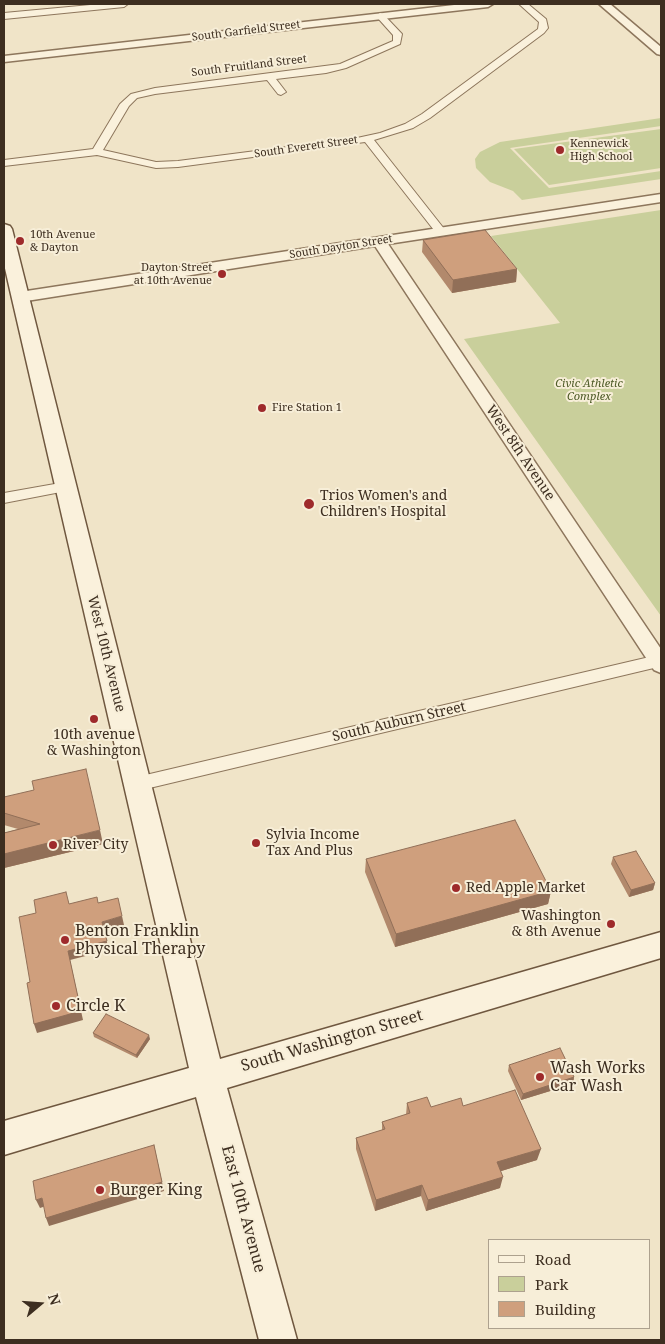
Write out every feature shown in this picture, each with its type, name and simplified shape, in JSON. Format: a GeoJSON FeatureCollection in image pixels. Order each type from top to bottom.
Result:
{"type":"FeatureCollection","features":[{"type":"Feature","properties":{"kind":"main road","name":"West 10th Avenue"},"geometry":{"type":"LineString","coordinates":[[4,229],[208,1078]]}},
{"type":"Feature","properties":{"kind":"main road","name":"South Washington Street"},"geometry":{"type":"LineString","coordinates":[[4,1138],[661,945]]}},
{"type":"Feature","properties":{"kind":"main road","name":"East 10th Avenue"},"geometry":{"type":"LineString","coordinates":[[208,1078],[278,1340]]}},
{"type":"Feature","properties":{"kind":"street"},"geometry":{"type":"LineString","coordinates":[[4,16],[70,7],[124,4]]}},
{"type":"Feature","properties":{"kind":"street","name":"South Garfield Street"},"geometry":{"type":"LineString","coordinates":[[4,59],[488,4]]}},
{"type":"Feature","properties":{"kind":"street","name":"South Everett Street"},"geometry":{"type":"LineString","coordinates":[[4,163],[97,152],[150,164],[178,164],[368,139],[398,130],[418,121],[544,28],[543,21],[523,4]]}},
{"type":"Feature","properties":{"kind":"street"},"geometry":{"type":"LineString","coordinates":[[604,4],[661,52]]}},
{"type":"Feature","properties":{"kind":"street","name":"South Fruitland Street"},"geometry":{"type":"LineString","coordinates":[[97,152],[125,104],[134,96],[155,91],[335,68],[397,42],[399,36],[380,16]]}},
{"type":"Feature","properties":{"kind":"street"},"geometry":{"type":"LineString","coordinates":[[270,77],[281,92]]}},
{"type":"Feature","properties":{"kind":"street"},"geometry":{"type":"LineString","coordinates":[[368,139],[440,232]]}},
{"type":"Feature","properties":{"kind":"street","name":"South Dayton Street"},"geometry":{"type":"LineString","coordinates":[[20,296],[661,198]]}},
{"type":"Feature","properties":{"kind":"street","name":"West 8th Avenue"},"geometry":{"type":"LineString","coordinates":[[379,241],[660,662]]}},
{"type":"Feature","properties":{"kind":"street"},"geometry":{"type":"LineString","coordinates":[[4,498],[66,487]]}},
{"type":"Feature","properties":{"kind":"street","name":"South Auburn Street"},"geometry":{"type":"LineString","coordinates":[[137,784],[660,662]]}},
{"type":"Feature","properties":{"kind":"green space"},"geometry":{"type":"Polygon","coordinates":[[[661,118],[661,126],[510,148],[549,188],[661,171],[661,179],[522,200],[513,191],[490,182],[476,168],[475,159],[480,152],[500,142],[661,118]]]}},
{"type":"Feature","properties":{"kind":"green space"},"geometry":{"type":"Polygon","coordinates":[[[661,129],[661,168],[549,185],[514,149],[661,129]]]}},
{"type":"Feature","properties":{"kind":"green space","name":"Civic Athletic Complex"},"geometry":{"type":"Polygon","coordinates":[[[661,210],[661,616],[464,339],[560,323],[491,236],[661,210]]]}},
{"type":"Feature","properties":{"kind":"building"},"geometry":{"type":"Polygon","coordinates":[[[485,230],[517,269],[453,280],[423,240],[485,230]]]}},
{"type":"Feature","properties":{"kind":"building"},"geometry":{"type":"Polygon","coordinates":[[[86,769],[100,830],[4,854],[4,833],[40,824],[4,813],[4,797],[34,790],[32,781],[86,769]]]}},
{"type":"Feature","properties":{"kind":"building","name":"Red Apple Market"},"geometry":{"type":"Polygon","coordinates":[[[515,820],[551,891],[396,934],[366,859],[515,820]]]}},
{"type":"Feature","properties":{"kind":"building"},"geometry":{"type":"Polygon","coordinates":[[[636,851],[655,883],[631,890],[613,857],[636,851]]]}},
{"type":"Feature","properties":{"kind":"building"},"geometry":{"type":"Polygon","coordinates":[[[66,892],[69,904],[97,897],[98,903],[118,898],[122,916],[102,922],[107,941],[68,951],[81,1011],[34,1024],[27,983],[30,982],[19,917],[36,913],[34,900],[66,892]]]}},
{"type":"Feature","properties":{"kind":"building","name":"Circle K"},"geometry":{"type":"Polygon","coordinates":[[[106,1014],[149,1035],[136,1055],[93,1033],[106,1014]]]}},
{"type":"Feature","properties":{"kind":"building","name":"Wash Works Car Wash"},"geometry":{"type":"Polygon","coordinates":[[[560,1048],[574,1077],[523,1094],[509,1065],[560,1048]]]}},
{"type":"Feature","properties":{"kind":"building"},"geometry":{"type":"Polygon","coordinates":[[[515,1090],[541,1149],[497,1162],[503,1177],[428,1200],[422,1185],[376,1200],[356,1138],[385,1129],[382,1122],[410,1113],[407,1103],[427,1097],[431,1107],[461,1098],[463,1106],[515,1090]]]}},
{"type":"Feature","properties":{"kind":"building","name":"Burger King"},"geometry":{"type":"Polygon","coordinates":[[[154,1145],[162,1182],[46,1218],[42,1198],[36,1200],[33,1181],[154,1145]]]}},
{"type":"Feature","properties":{"kind":"place","name":"Kennewick High School"},"geometry":{"type":"Point","coordinates":[560,150]}},
{"type":"Feature","properties":{"kind":"place","name":"10th Avenue & Dayton"},"geometry":{"type":"Point","coordinates":[20,241]}},
{"type":"Feature","properties":{"kind":"place","name":"Dayton Street at 10th Avenue"},"geometry":{"type":"Point","coordinates":[222,274]}},
{"type":"Feature","properties":{"kind":"place","name":"Fire Station 1"},"geometry":{"type":"Point","coordinates":[262,408]}},
{"type":"Feature","properties":{"kind":"place","name":"Trios Women's and Children's Hospital"},"geometry":{"type":"Point","coordinates":[309,504]}},
{"type":"Feature","properties":{"kind":"place","name":"10th avenue & Washington"},"geometry":{"type":"Point","coordinates":[94,719]}},
{"type":"Feature","properties":{"kind":"place","name":"Sylvia Income Tax And Plus"},"geometry":{"type":"Point","coordinates":[256,843]}},
{"type":"Feature","properties":{"kind":"place","name":"River City"},"geometry":{"type":"Point","coordinates":[53,845]}},
{"type":"Feature","properties":{"kind":"place","name":"Red Apple Market"},"geometry":{"type":"Point","coordinates":[456,888]}},
{"type":"Feature","properties":{"kind":"place","name":"Washington & 8th Avenue"},"geometry":{"type":"Point","coordinates":[611,924]}},
{"type":"Feature","properties":{"kind":"place","name":"Benton Franklin Physical Therapy"},"geometry":{"type":"Point","coordinates":[65,940]}},
{"type":"Feature","properties":{"kind":"place","name":"Circle K"},"geometry":{"type":"Point","coordinates":[56,1006]}},
{"type":"Feature","properties":{"kind":"place","name":"Wash Works Car Wash"},"geometry":{"type":"Point","coordinates":[540,1077]}},
{"type":"Feature","properties":{"kind":"place","name":"Burger King"},"geometry":{"type":"Point","coordinates":[100,1190]}}]}
